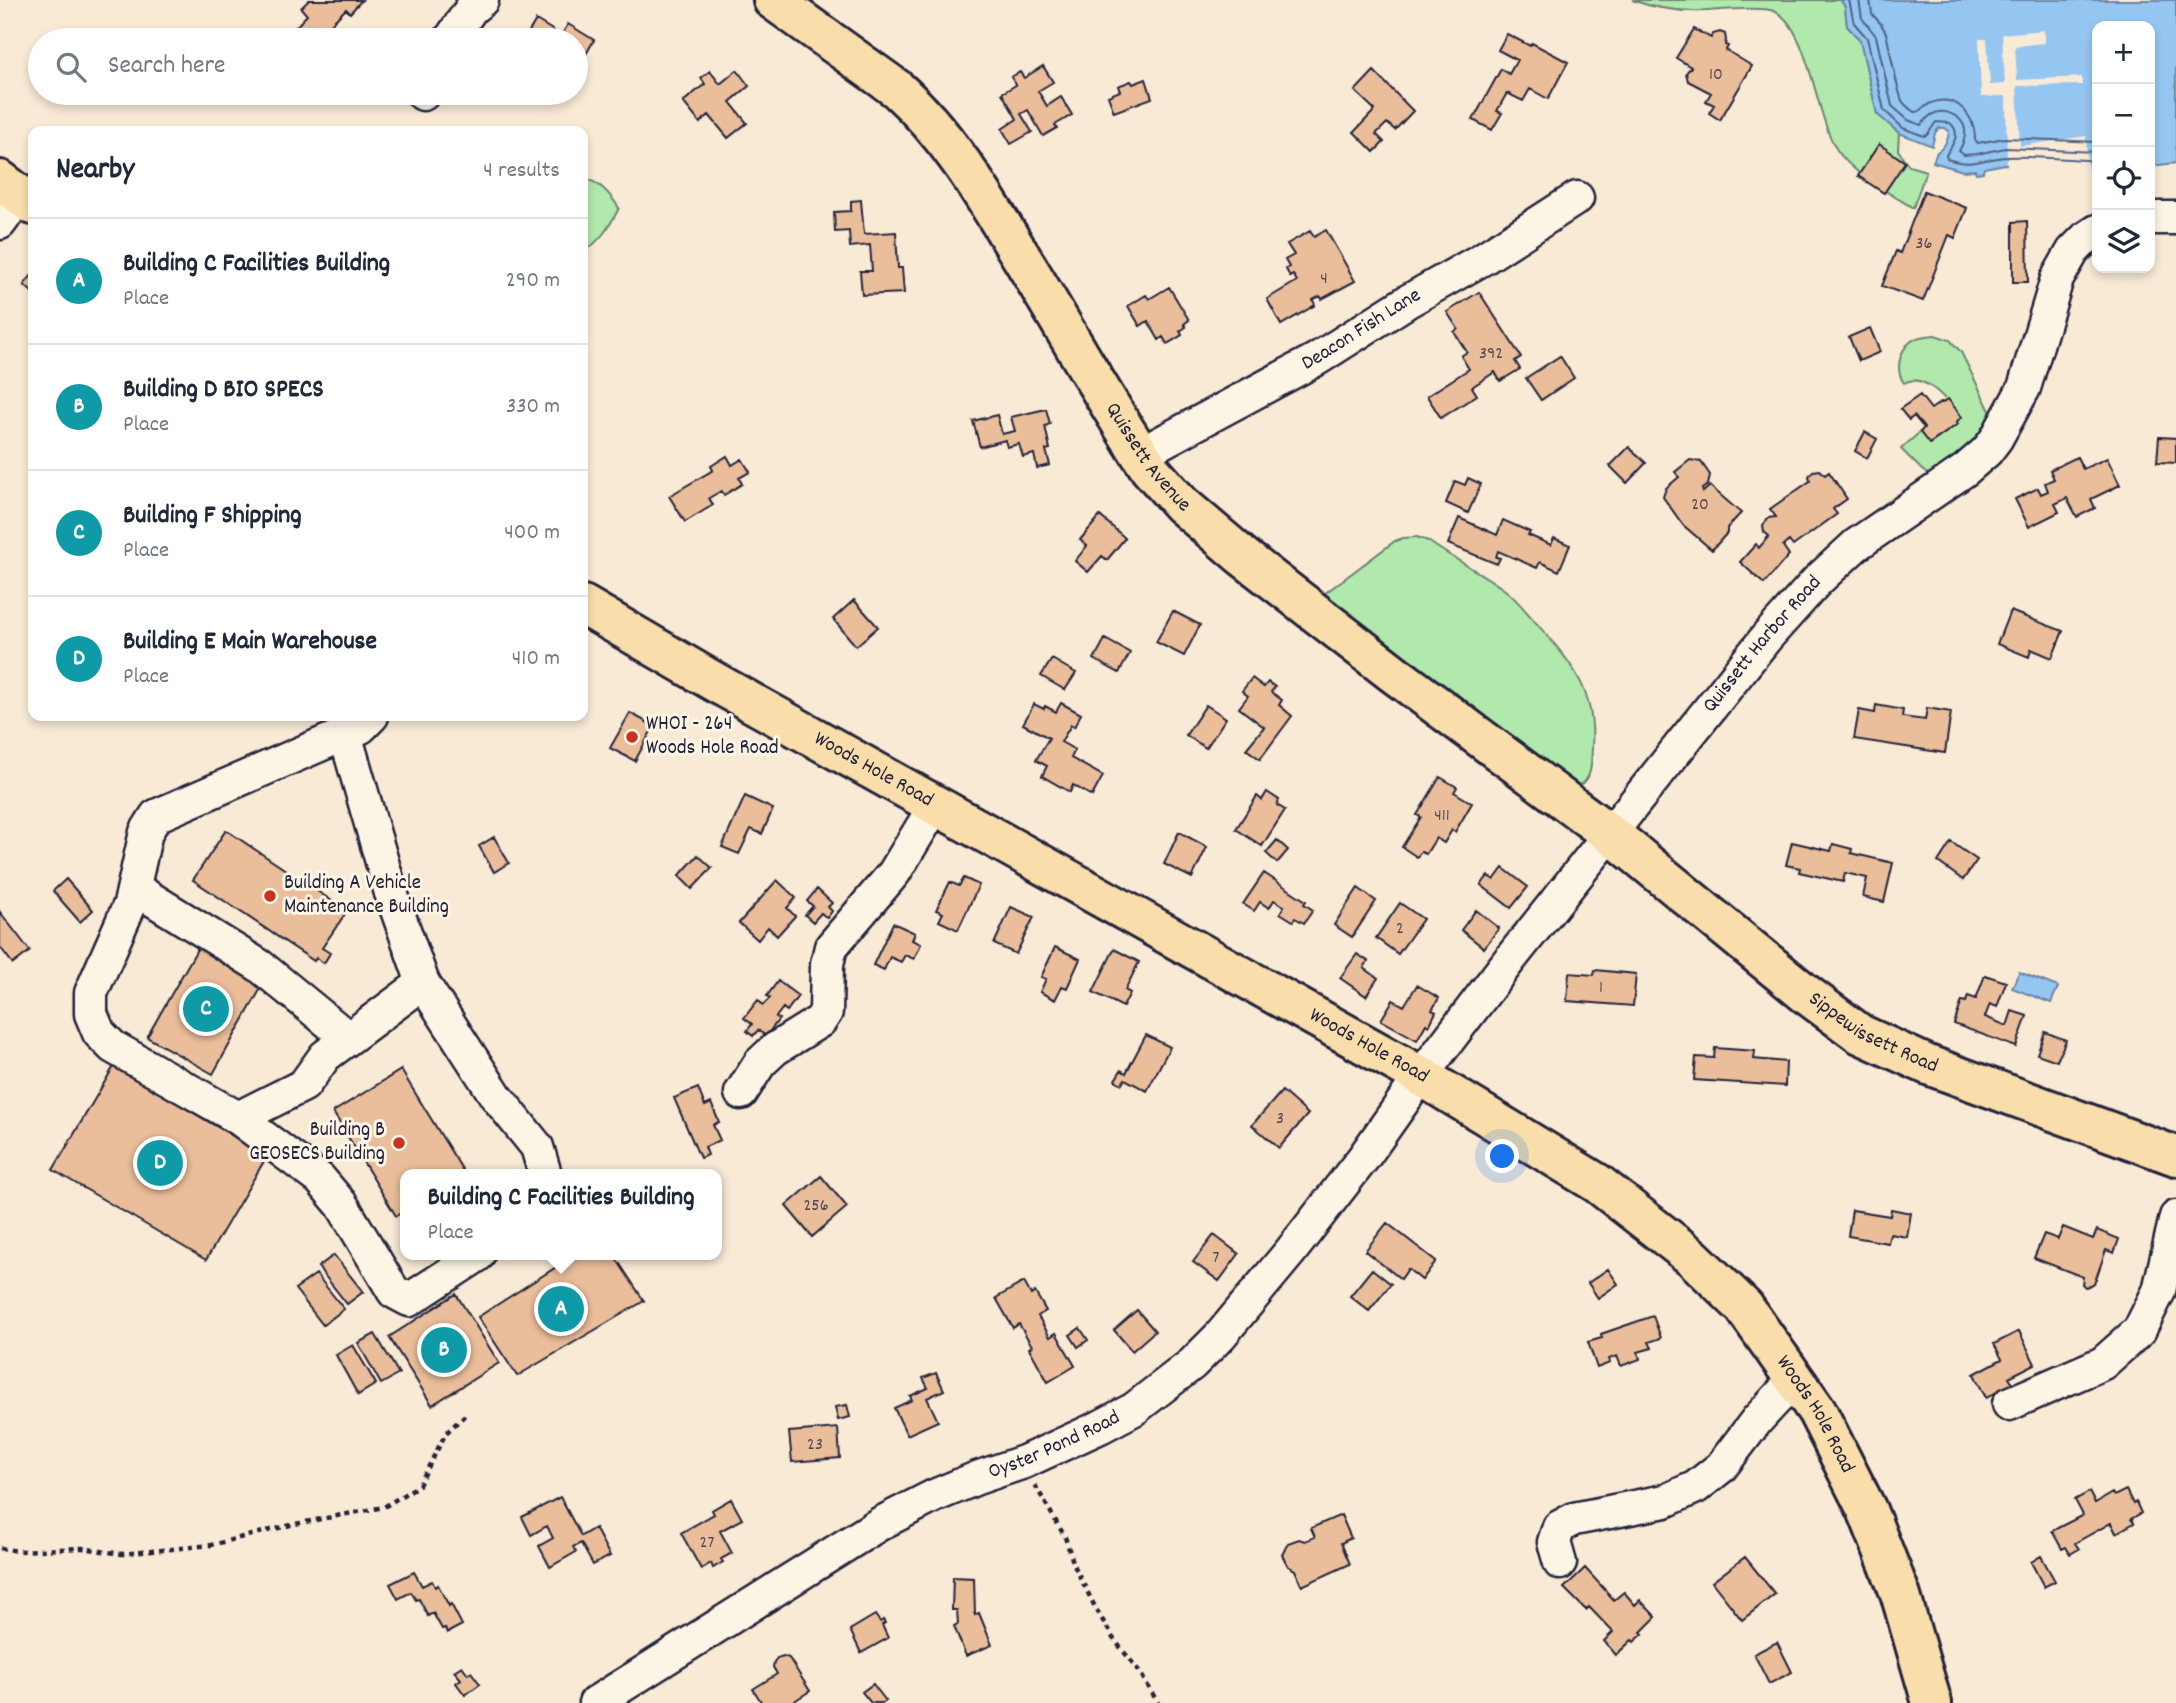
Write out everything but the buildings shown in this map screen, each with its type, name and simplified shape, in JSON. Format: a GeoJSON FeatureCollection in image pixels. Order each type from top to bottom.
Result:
{"type":"FeatureCollection","features":[{"type":"Feature","properties":{"kind":"main road","name":"Quissett Avenue"},"geometry":{"type":"LineString","coordinates":[[773,0],[897,89],[946,139],[984,196],[1140,454],[1181,504],[1242,556],[1392,673],[1611,835]]}},
{"type":"Feature","properties":{"kind":"main road","name":"Woods Hole Road"},"geometry":{"type":"LineString","coordinates":[[588,608],[713,681],[1421,1076],[1597,1182],[1692,1257],[1744,1307],[1817,1411],[1867,1510],[1900,1593],[1932,1703]]}},
{"type":"Feature","properties":{"kind":"main road","name":"Sippewissett Road"},"geometry":{"type":"LineString","coordinates":[[1611,835],[1814,1000],[1860,1034],[1928,1065],[2176,1156]]}},
{"type":"Feature","properties":{"kind":"street"},"geometry":{"type":"LineString","coordinates":[[458,28],[471,9],[482,0]]}},
{"type":"Feature","properties":{"kind":"street","name":"Deacon Fish Lane"},"geometry":{"type":"LineString","coordinates":[[1140,454],[1317,359],[1577,198]]}},
{"type":"Feature","properties":{"kind":"street"},"geometry":{"type":"LineString","coordinates":[[2155,218],[2176,218]]}},
{"type":"Feature","properties":{"kind":"street","name":"Quissett Harbor Road"},"geometry":{"type":"LineString","coordinates":[[1421,1076],[1511,958],[1755,652],[1817,581],[1856,545],[1965,470],[1992,445],[2024,388],[2052,293],[2064,265],[2073,251],[2092,234]]}},
{"type":"Feature","properties":{"kind":"street"},"geometry":{"type":"LineString","coordinates":[[367,721],[361,727],[156,816],[146,832],[130,904],[91,993],[91,1014],[99,1033],[113,1047],[238,1118],[320,1179],[342,1205],[394,1292],[409,1300],[470,1260]]}},
{"type":"Feature","properties":{"kind":"street"},"geometry":{"type":"LineString","coordinates":[[345,734],[391,893],[423,983],[496,1096],[537,1147],[544,1169]]}},
{"type":"Feature","properties":{"kind":"street"},"geometry":{"type":"LineString","coordinates":[[741,1093],[760,1063],[775,1049],[820,1021],[826,1012],[827,964],[831,947],[894,873],[936,804]]}},
{"type":"Feature","properties":{"kind":"street"},"geometry":{"type":"LineString","coordinates":[[134,888],[260,966],[348,1038]]}},
{"type":"Feature","properties":{"kind":"street"},"geometry":{"type":"LineString","coordinates":[[238,1118],[304,1085],[325,1056],[423,983]]}},
{"type":"Feature","properties":{"kind":"street","name":"Oyster Pond Road"},"geometry":{"type":"LineString","coordinates":[[595,1703],[881,1523],[958,1486],[1024,1462],[1134,1409],[1192,1364],[1220,1336],[1291,1251],[1421,1076]]}},
{"type":"Feature","properties":{"kind":"street"},"geometry":{"type":"LineString","coordinates":[[2009,1404],[2103,1363],[2139,1331],[2160,1291],[2176,1217]]}},
{"type":"Feature","properties":{"kind":"street"},"geometry":{"type":"LineString","coordinates":[[1560,1563],[1554,1542],[1559,1527],[1574,1519],[1665,1501],[1696,1487],[1721,1467],[1757,1420],[1795,1379]]}},
{"type":"Feature","properties":{"kind":"path"},"geometry":{"type":"LineString","coordinates":[[0,1548],[18,1551],[82,1548],[122,1554],[188,1548],[384,1507],[419,1485],[446,1433],[467,1413]]}},
{"type":"Feature","properties":{"kind":"path"},"geometry":{"type":"LineString","coordinates":[[1024,1462],[1065,1538],[1074,1565],[1095,1607],[1158,1703]]}},
{"type":"Feature","properties":{"kind":"green space"},"geometry":{"type":"Polygon","coordinates":[[[1632,0],[1841,0],[1845,7],[1847,26],[1860,40],[1877,114],[1899,133],[1898,150],[1909,166],[1926,171],[1913,208],[1862,175],[1837,150],[1823,117],[1796,34],[1786,20],[1774,11],[1677,10],[1632,0]]]}},
{"type":"Feature","properties":{"kind":"green space"},"geometry":{"type":"Polygon","coordinates":[[[588,180],[604,189],[619,208],[595,243],[588,248],[588,180]]]}},
{"type":"Feature","properties":{"kind":"green space"},"geometry":{"type":"Polygon","coordinates":[[[1935,335],[1950,340],[1961,352],[1993,417],[1993,422],[1938,482],[1901,449],[1920,432],[1930,444],[1958,424],[1956,422],[1961,417],[1936,390],[1920,381],[1904,383],[1899,371],[1900,358],[1911,341],[1935,335]]]}},
{"type":"Feature","properties":{"kind":"green space"},"geometry":{"type":"Polygon","coordinates":[[[1417,537],[1428,541],[1510,594],[1572,666],[1586,695],[1592,728],[1590,769],[1584,783],[1579,786],[1573,784],[1324,598],[1324,594],[1395,541],[1417,537]]]}},
{"type":"Feature","properties":{"kind":"water"},"geometry":{"type":"Polygon","coordinates":[[[1841,0],[2176,0],[2176,163],[2155,165],[2155,21],[2092,21],[2092,168],[2005,164],[1984,168],[1983,172],[1976,173],[1975,170],[1963,171],[1933,162],[1947,140],[1949,131],[1945,128],[1939,128],[1935,133],[1932,146],[1899,133],[1877,114],[1860,40],[1847,26],[1845,7],[1841,0]]]}},
{"type":"Feature","properties":{"kind":"water"},"geometry":{"type":"Polygon","coordinates":[[[2019,972],[2058,987],[2051,1003],[2012,988],[2019,972]]]}},
{"type":"Feature","properties":{"kind":"pier"},"geometry":{"type":"Polygon","coordinates":[[[2044,30],[2045,43],[2015,46],[2017,80],[2082,77],[2082,85],[2017,86],[2020,146],[2086,136],[2088,171],[2007,168],[2006,96],[1981,97],[1979,39],[1987,39],[1990,85],[2005,84],[2002,34],[2044,30]]]}},
{"type":"Feature","properties":{"kind":"place","name":"WHOI - 264 Woods Hole Road"},"geometry":{"type":"Point","coordinates":[632,737]}},
{"type":"Feature","properties":{"kind":"place","name":"Building A Vehicle Maintenance Building"},"geometry":{"type":"Point","coordinates":[270,896]}},
{"type":"Feature","properties":{"kind":"place","name":"Building F Shipping"},"geometry":{"type":"Point","coordinates":[206,1009]}},
{"type":"Feature","properties":{"kind":"place","name":"Building B GEOSECS Building"},"geometry":{"type":"Point","coordinates":[399,1143]}},
{"type":"Feature","properties":{"kind":"place","name":"Building E Main Warehouse"},"geometry":{"type":"Point","coordinates":[160,1163]}},
{"type":"Feature","properties":{"kind":"place","name":"Building C Facilities Building"},"geometry":{"type":"Point","coordinates":[561,1309]}},
{"type":"Feature","properties":{"kind":"place","name":"Building D BIO SPECS"},"geometry":{"type":"Point","coordinates":[444,1350]}}]}
